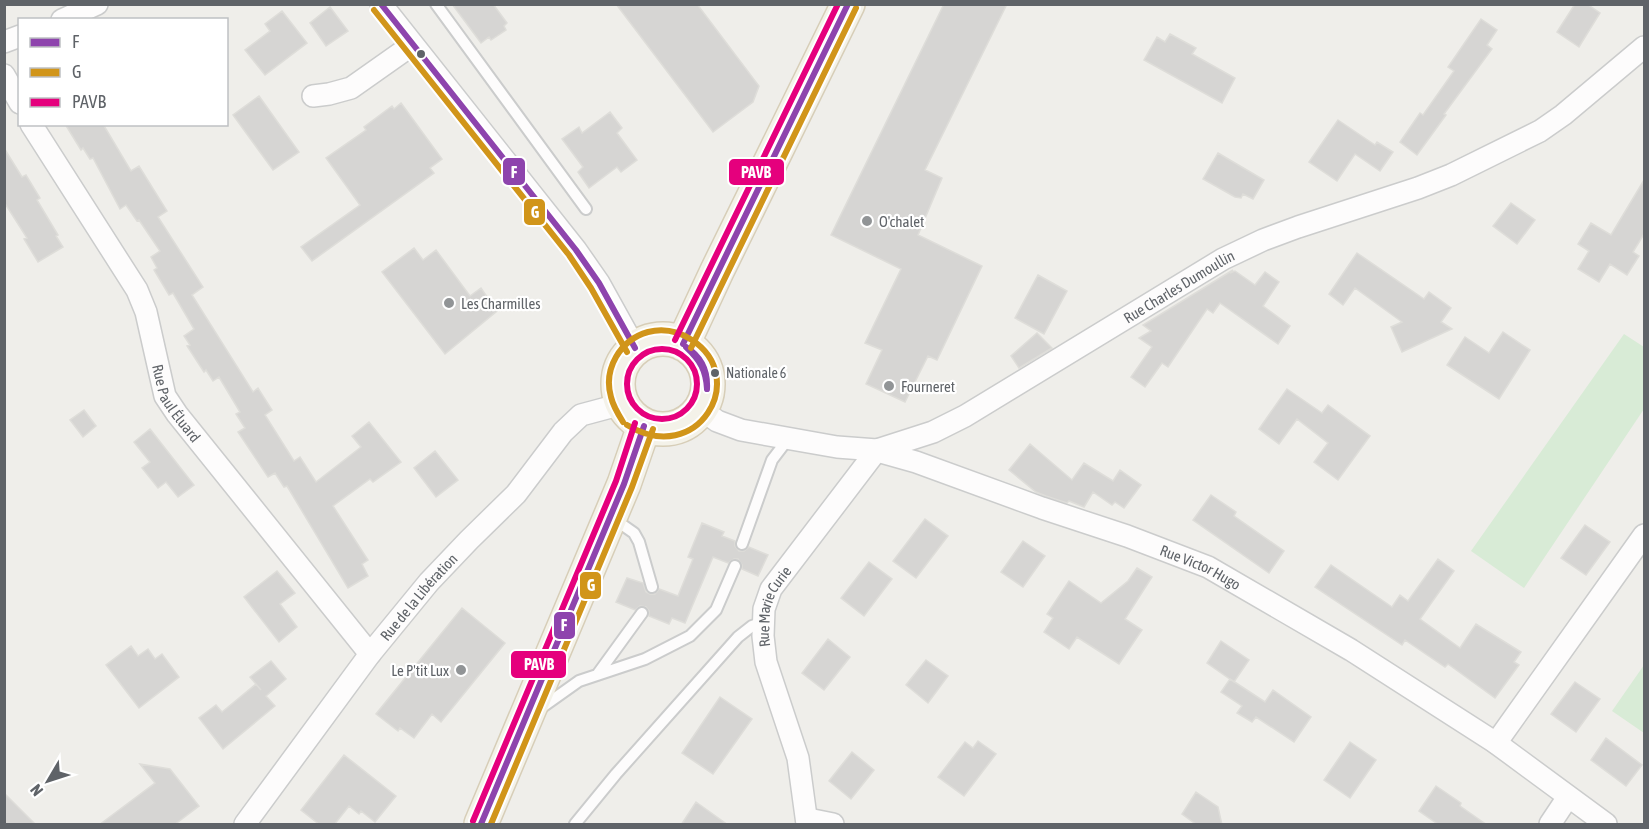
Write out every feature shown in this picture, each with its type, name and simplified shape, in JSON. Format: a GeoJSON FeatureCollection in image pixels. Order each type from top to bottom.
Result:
{"type":"FeatureCollection","features":[{"type":"Feature","properties":{"kind":"main road"},"geometry":{"type":"LineString","coordinates":[[683,344],[848,4]]}},
{"type":"Feature","properties":{"kind":"main road"},"geometry":{"type":"LineString","coordinates":[[658,339],[683,344],[695,353],[704,365],[708,380],[707,395],[701,409],[690,420],[676,428],[660,429],[633,415],[618,390],[618,374],[625,360],[635,348],[646,342],[658,339]]}},
{"type":"Feature","properties":{"kind":"main road"},"geometry":{"type":"LineString","coordinates":[[481,825],[610,517],[633,415]]}},
{"type":"Feature","properties":{"kind":"street"},"geometry":{"type":"LineString","coordinates":[[70,13],[97,4]]}},
{"type":"Feature","properties":{"kind":"street"},"geometry":{"type":"LineString","coordinates":[[381,4],[576,250],[599,283],[635,348]]}},
{"type":"Feature","properties":{"kind":"street"},"geometry":{"type":"LineString","coordinates":[[313,96],[351,88],[412,45]]}},
{"type":"Feature","properties":{"kind":"street","name":"Rue Charles Dumoullin"},"geometry":{"type":"LineString","coordinates":[[701,409],[717,421],[741,430],[837,447],[877,450],[947,426],[1223,259],[1298,227],[1451,175],[1540,131],[1563,116],[1644,47]]}},
{"type":"Feature","properties":{"kind":"street"},"geometry":{"type":"LineString","coordinates":[[4,75],[18,100]]}},
{"type":"Feature","properties":{"kind":"street","name":"Rue Paul Éluard"},"geometry":{"type":"LineString","coordinates":[[32,126],[137,290],[146,312],[165,396],[177,414],[370,654]]}},
{"type":"Feature","properties":{"kind":"street","name":"Rue de la Libération"},"geometry":{"type":"LineString","coordinates":[[245,825],[370,654],[429,582],[516,494],[563,432],[581,415],[633,415]]}},
{"type":"Feature","properties":{"kind":"street","name":"Rue Marie Curie"},"geometry":{"type":"LineString","coordinates":[[807,822],[798,758],[766,662],[763,636],[764,609],[771,589],[877,450]]}},
{"type":"Feature","properties":{"kind":"street","name":"Rue Victor Hugo"},"geometry":{"type":"LineString","coordinates":[[877,450],[1148,543],[1208,567],[1351,650],[1496,743],[1606,825]]}},
{"type":"Feature","properties":{"kind":"street"},"geometry":{"type":"LineString","coordinates":[[1496,743],[1644,535]]}},
{"type":"Feature","properties":{"kind":"street"},"geometry":{"type":"LineString","coordinates":[[1550,825],[1568,796]]}},
{"type":"Feature","properties":{"kind":"street"},"geometry":{"type":"LineString","coordinates":[[807,822],[833,825]]}},
{"type":"Feature","properties":{"kind":"lane"},"geometry":{"type":"LineString","coordinates":[[436,4],[586,209]]}},
{"type":"Feature","properties":{"kind":"lane"},"geometry":{"type":"LineString","coordinates":[[742,544],[772,460],[788,439]]}},
{"type":"Feature","properties":{"kind":"lane"},"geometry":{"type":"LineString","coordinates":[[610,517],[634,533],[639,542],[652,586]]}},
{"type":"Feature","properties":{"kind":"lane"},"geometry":{"type":"LineString","coordinates":[[526,718],[579,681],[645,659],[690,636],[716,609],[735,566]]}},
{"type":"Feature","properties":{"kind":"lane"},"geometry":{"type":"LineString","coordinates":[[596,675],[642,613]]}},
{"type":"Feature","properties":{"kind":"lane"},"geometry":{"type":"LineString","coordinates":[[575,825],[588,807],[738,637],[752,626],[763,622]]}},
{"type":"Feature","properties":{"kind":"green space"},"geometry":{"type":"Polygon","coordinates":[[[1624,334],[1644,347],[1644,409],[1524,588],[1471,551],[1624,334]]]}},
{"type":"Feature","properties":{"kind":"green space"},"geometry":{"type":"Polygon","coordinates":[[[1644,665],[1644,733],[1612,711],[1644,665]]]}},
{"type":"Feature","properties":{"kind":"building"},"geometry":{"type":"Polygon","coordinates":[[[452,4],[493,4],[507,23],[504,26],[506,30],[491,40],[489,37],[481,43],[452,4]]]}},
{"type":"Feature","properties":{"kind":"building"},"geometry":{"type":"Polygon","coordinates":[[[616,4],[697,4],[759,86],[753,102],[713,132],[616,4]]]}},
{"type":"Feature","properties":{"kind":"building"},"geometry":{"type":"Polygon","coordinates":[[[944,4],[1007,4],[925,170],[942,178],[918,235],[982,266],[937,360],[928,356],[905,402],[866,384],[882,350],[865,343],[901,269],[831,235],[944,4]]]}},
{"type":"Feature","properties":{"kind":"building"},"geometry":{"type":"Polygon","coordinates":[[[1575,4],[1587,4],[1600,13],[1579,47],[1557,32],[1575,4]]]}},
{"type":"Feature","properties":{"kind":"building"},"geometry":{"type":"Polygon","coordinates":[[[330,7],[348,31],[326,46],[310,23],[330,7]]]}},
{"type":"Feature","properties":{"kind":"building"},"geometry":{"type":"Polygon","coordinates":[[[282,11],[307,43],[265,75],[245,50],[270,31],[265,24],[282,11]]]}},
{"type":"Feature","properties":{"kind":"building"},"geometry":{"type":"Polygon","coordinates":[[[1481,19],[1497,30],[1487,45],[1492,49],[1417,155],[1400,142],[1420,113],[1423,115],[1454,71],[1448,67],[1481,19]]]}},
{"type":"Feature","properties":{"kind":"building"},"geometry":{"type":"Polygon","coordinates":[[[1170,34],[1196,48],[1192,54],[1235,78],[1222,103],[1144,60],[1157,37],[1165,42],[1170,34]]]}},
{"type":"Feature","properties":{"kind":"building"},"geometry":{"type":"Polygon","coordinates":[[[259,96],[299,152],[273,170],[233,115],[259,96]]]}},
{"type":"Feature","properties":{"kind":"building"},"geometry":{"type":"Polygon","coordinates":[[[401,103],[442,159],[430,168],[434,173],[312,261],[301,247],[360,205],[326,158],[366,130],[364,127],[392,106],[394,109],[401,103]]]}},
{"type":"Feature","properties":{"kind":"building"},"geometry":{"type":"Polygon","coordinates":[[[610,112],[622,128],[617,133],[637,160],[621,172],[617,167],[589,188],[578,172],[583,167],[562,139],[579,127],[582,133],[610,112]]]}},
{"type":"Feature","properties":{"kind":"building"},"geometry":{"type":"Polygon","coordinates":[[[1338,120],[1375,145],[1377,142],[1393,152],[1380,171],[1355,154],[1337,181],[1309,162],[1338,120]]]}},
{"type":"Feature","properties":{"kind":"building"},"geometry":{"type":"Polygon","coordinates":[[[66,126],[104,126],[131,171],[139,166],[167,211],[158,217],[203,287],[192,295],[253,392],[258,388],[272,410],[265,415],[294,461],[300,457],[316,482],[361,447],[352,436],[369,422],[401,462],[373,482],[370,479],[333,506],[368,560],[362,564],[368,576],[348,588],[287,486],[284,487],[275,473],[268,477],[238,432],[245,428],[236,414],[240,412],[219,377],[213,381],[206,370],[204,372],[187,346],[190,345],[184,336],[194,329],[173,293],[169,295],[154,270],[157,268],[151,257],[160,251],[126,205],[120,209],[93,158],[90,159],[83,148],[81,150],[66,126]]]}},
{"type":"Feature","properties":{"kind":"building"},"geometry":{"type":"Polygon","coordinates":[[[4,148],[22,177],[26,175],[40,198],[37,200],[63,247],[38,262],[24,239],[27,238],[4,202],[4,148]]]}},
{"type":"Feature","properties":{"kind":"building"},"geometry":{"type":"Polygon","coordinates":[[[1218,153],[1264,180],[1253,199],[1243,194],[1241,198],[1235,197],[1203,179],[1218,153]]]}},
{"type":"Feature","properties":{"kind":"building"},"geometry":{"type":"Polygon","coordinates":[[[1644,180],[1644,234],[1633,252],[1639,256],[1627,275],[1610,264],[1599,282],[1578,269],[1589,251],[1578,244],[1591,223],[1611,235],[1644,180]]]}},
{"type":"Feature","properties":{"kind":"building"},"geometry":{"type":"Polygon","coordinates":[[[1511,203],[1535,220],[1517,244],[1493,226],[1511,203]]]}},
{"type":"Feature","properties":{"kind":"building","name":"Les Charmilles"},"geometry":{"type":"Polygon","coordinates":[[[414,248],[423,260],[436,250],[470,296],[481,288],[497,311],[445,354],[382,272],[414,248]]]}},
{"type":"Feature","properties":{"kind":"building"},"geometry":{"type":"Polygon","coordinates":[[[1357,253],[1424,299],[1429,292],[1451,308],[1441,322],[1452,329],[1402,352],[1391,327],[1402,322],[1355,288],[1343,305],[1329,294],[1357,253]]]}},
{"type":"Feature","properties":{"kind":"building"},"geometry":{"type":"Polygon","coordinates":[[[1233,270],[1230,273],[1235,271],[1255,285],[1265,272],[1279,282],[1263,306],[1290,326],[1278,344],[1220,303],[1213,313],[1207,309],[1168,367],[1162,363],[1145,387],[1131,377],[1152,347],[1139,338],[1151,331],[1143,325],[1233,270]]]}},
{"type":"Feature","properties":{"kind":"building"},"geometry":{"type":"Polygon","coordinates":[[[1038,275],[1067,291],[1044,334],[1015,318],[1038,275]]]}},
{"type":"Feature","properties":{"kind":"building"},"geometry":{"type":"Polygon","coordinates":[[[1503,332],[1530,350],[1499,399],[1447,365],[1465,337],[1489,353],[1503,332]]]}},
{"type":"Feature","properties":{"kind":"building"},"geometry":{"type":"Polygon","coordinates":[[[1037,333],[1052,348],[1019,368],[1011,356],[1037,333]]]}},
{"type":"Feature","properties":{"kind":"building"},"geometry":{"type":"Polygon","coordinates":[[[1287,389],[1322,413],[1328,405],[1370,436],[1338,480],[1314,462],[1328,443],[1297,419],[1279,444],[1259,429],[1287,389]]]}},
{"type":"Feature","properties":{"kind":"building"},"geometry":{"type":"Polygon","coordinates":[[[84,410],[96,426],[83,437],[70,420],[84,410]]]}},
{"type":"Feature","properties":{"kind":"building"},"geometry":{"type":"Polygon","coordinates":[[[150,429],[194,485],[178,497],[166,482],[158,488],[142,468],[150,462],[134,442],[150,429]]]}},
{"type":"Feature","properties":{"kind":"building"},"geometry":{"type":"Polygon","coordinates":[[[1030,444],[1072,480],[1084,463],[1113,481],[1120,470],[1141,485],[1124,508],[1115,502],[1112,505],[1093,492],[1084,507],[1046,496],[1036,492],[1009,470],[1030,444]]]}},
{"type":"Feature","properties":{"kind":"building"},"geometry":{"type":"Polygon","coordinates":[[[435,451],[458,480],[436,497],[414,468],[435,451]]]}},
{"type":"Feature","properties":{"kind":"building"},"geometry":{"type":"Polygon","coordinates":[[[1211,495],[1236,512],[1234,516],[1284,551],[1269,573],[1193,520],[1211,495]]]}},
{"type":"Feature","properties":{"kind":"building"},"geometry":{"type":"Polygon","coordinates":[[[925,519],[948,536],[916,578],[893,561],[925,519]]]}},
{"type":"Feature","properties":{"kind":"building"},"geometry":{"type":"Polygon","coordinates":[[[702,523],[724,532],[722,536],[735,541],[735,546],[739,551],[744,551],[749,547],[768,555],[758,576],[742,569],[738,559],[728,563],[713,557],[685,623],[672,618],[669,624],[649,616],[646,607],[640,606],[635,610],[616,602],[627,578],[643,583],[646,592],[650,594],[655,594],[659,589],[678,596],[693,559],[688,557],[702,523]]]}},
{"type":"Feature","properties":{"kind":"building"},"geometry":{"type":"Polygon","coordinates":[[[1585,525],[1610,542],[1586,575],[1561,558],[1585,525]]]}},
{"type":"Feature","properties":{"kind":"building"},"geometry":{"type":"Polygon","coordinates":[[[1023,541],[1045,556],[1023,587],[1001,572],[1023,541]]]}},
{"type":"Feature","properties":{"kind":"building"},"geometry":{"type":"Polygon","coordinates":[[[1438,559],[1454,571],[1420,619],[1460,648],[1476,624],[1521,652],[1514,662],[1519,665],[1495,698],[1448,664],[1445,667],[1405,640],[1402,645],[1315,587],[1331,565],[1392,607],[1400,595],[1408,601],[1438,559]]]}},
{"type":"Feature","properties":{"kind":"building"},"geometry":{"type":"Polygon","coordinates":[[[869,562],[892,579],[864,616],[841,598],[869,562]]]}},
{"type":"Feature","properties":{"kind":"building"},"geometry":{"type":"Polygon","coordinates":[[[1137,568],[1152,577],[1125,619],[1142,630],[1119,664],[1077,637],[1069,649],[1044,632],[1053,618],[1047,614],[1069,581],[1101,603],[1128,581],[1137,568]]]}},
{"type":"Feature","properties":{"kind":"building"},"geometry":{"type":"Polygon","coordinates":[[[277,571],[295,593],[280,604],[297,627],[279,642],[244,597],[277,571]]]}},
{"type":"Feature","properties":{"kind":"building"},"geometry":{"type":"Polygon","coordinates":[[[462,608],[505,643],[441,722],[432,714],[414,738],[400,728],[398,731],[376,714],[462,608]]]}},
{"type":"Feature","properties":{"kind":"building"},"geometry":{"type":"Polygon","coordinates":[[[828,639],[850,657],[824,690],[802,673],[828,639]]]}},
{"type":"Feature","properties":{"kind":"building"},"geometry":{"type":"Polygon","coordinates":[[[1221,641],[1249,660],[1234,682],[1207,663],[1221,641]]]}},
{"type":"Feature","properties":{"kind":"building"},"geometry":{"type":"Polygon","coordinates":[[[131,646],[138,656],[148,649],[155,659],[162,654],[179,677],[139,708],[106,665],[131,646]]]}},
{"type":"Feature","properties":{"kind":"building"},"geometry":{"type":"Polygon","coordinates":[[[926,660],[948,676],[928,703],[906,685],[926,660]]]}},
{"type":"Feature","properties":{"kind":"building"},"geometry":{"type":"Polygon","coordinates":[[[271,661],[286,679],[266,696],[275,706],[223,749],[199,718],[216,705],[222,712],[256,684],[250,677],[271,661]]]}},
{"type":"Feature","properties":{"kind":"building"},"geometry":{"type":"Polygon","coordinates":[[[1230,679],[1265,702],[1273,690],[1311,717],[1294,742],[1256,717],[1252,722],[1237,713],[1242,706],[1221,692],[1230,679]]]}},
{"type":"Feature","properties":{"kind":"building"},"geometry":{"type":"Polygon","coordinates":[[[1575,682],[1600,699],[1576,732],[1551,714],[1575,682]]]}},
{"type":"Feature","properties":{"kind":"building"},"geometry":{"type":"Polygon","coordinates":[[[720,697],[752,719],[713,774],[682,753],[720,697]]]}},
{"type":"Feature","properties":{"kind":"building"},"geometry":{"type":"Polygon","coordinates":[[[1606,738],[1642,765],[1626,786],[1591,760],[1606,738]]]}},
{"type":"Feature","properties":{"kind":"building"},"geometry":{"type":"Polygon","coordinates":[[[978,741],[996,754],[964,796],[938,777],[965,742],[973,748],[978,741]]]}},
{"type":"Feature","properties":{"kind":"building"},"geometry":{"type":"Polygon","coordinates":[[[1350,742],[1376,760],[1350,798],[1324,780],[1350,742]]]}},
{"type":"Feature","properties":{"kind":"building"},"geometry":{"type":"Polygon","coordinates":[[[852,752],[874,770],[851,799],[829,781],[852,752]]]}},
{"type":"Feature","properties":{"kind":"building"},"geometry":{"type":"Polygon","coordinates":[[[344,755],[396,796],[375,822],[361,811],[359,814],[349,806],[334,825],[320,825],[301,810],[344,755]]]}},
{"type":"Feature","properties":{"kind":"building"},"geometry":{"type":"Polygon","coordinates":[[[140,764],[170,769],[199,806],[174,825],[99,825],[155,783],[140,764]]]}},
{"type":"Feature","properties":{"kind":"building"},"geometry":{"type":"Polygon","coordinates":[[[1436,786],[1487,825],[1439,825],[1419,811],[1436,786]]]}},
{"type":"Feature","properties":{"kind":"building"},"geometry":{"type":"Polygon","coordinates":[[[1196,792],[1218,807],[1222,825],[1197,825],[1182,814],[1196,792]]]}},
{"type":"Feature","properties":{"kind":"building"},"geometry":{"type":"Polygon","coordinates":[[[4,793],[36,825],[4,825],[4,793]]]}},
{"type":"Feature","properties":{"kind":"building"},"geometry":{"type":"Polygon","coordinates":[[[696,802],[728,825],[681,825],[696,802]]]}},
{"type":"Feature","properties":{"kind":"transit line","name":"F"},"geometry":{"type":"LineString","coordinates":[[381,4],[576,250],[599,283],[635,348]]}},
{"type":"Feature","properties":{"kind":"transit line","name":"PAVB"},"geometry":{"type":"LineString","coordinates":[[675,340],[838,4]]}},
{"type":"Feature","properties":{"kind":"transit line","name":"F"},"geometry":{"type":"LineString","coordinates":[[683,344],[848,4]]}},
{"type":"Feature","properties":{"kind":"transit line","name":"G"},"geometry":{"type":"LineString","coordinates":[[691,348],[856,8]]}},
{"type":"Feature","properties":{"kind":"transit line","name":"G"},"geometry":{"type":"LineString","coordinates":[[374,10],[569,255],[591,288],[627,352]]}},
{"type":"Feature","properties":{"kind":"transit line","name":"G"},"geometry":{"type":"LineString","coordinates":[[623,422],[613,404],[609,376],[616,357],[629,342],[648,332],[671,331],[692,340],[709,356],[716,375],[716,395],[708,413],[694,427],[675,435],[653,435],[627,425]]}},
{"type":"Feature","properties":{"kind":"transit line","name":"F"},"geometry":{"type":"LineString","coordinates":[[686,347],[703,365],[707,389]]}},
{"type":"Feature","properties":{"kind":"transit line","name":"F"},"geometry":{"type":"LineString","coordinates":[[686,347],[701,366],[707,389]]}},
{"type":"Feature","properties":{"kind":"transit line","name":"PAVB"},"geometry":{"type":"LineString","coordinates":[[662,349],[675,352],[687,359],[694,371],[697,384],[694,397],[687,409],[675,416],[662,419],[649,416],[637,409],[630,397],[627,384],[630,371],[637,359],[649,352],[662,349]]}},
{"type":"Feature","properties":{"kind":"transit line","name":"PAVB"},"geometry":{"type":"LineString","coordinates":[[473,821],[616,481],[635,423]]}},
{"type":"Feature","properties":{"kind":"transit line","name":"F"},"geometry":{"type":"LineString","coordinates":[[481,824],[624,484],[644,426]]}},
{"type":"Feature","properties":{"kind":"transit line","name":"G"},"geometry":{"type":"LineString","coordinates":[[491,824],[632,487],[653,429]]}},
{"type":"Feature","properties":{"kind":"place","name":"O'chalet"},"geometry":{"type":"Point","coordinates":[867,221]}},
{"type":"Feature","properties":{"kind":"place","name":"Les Charmilles"},"geometry":{"type":"Point","coordinates":[449,303]}},
{"type":"Feature","properties":{"kind":"place","name":"Nationale 6"},"geometry":{"type":"Point","coordinates":[715,373]}},
{"type":"Feature","properties":{"kind":"place","name":"Fourneret"},"geometry":{"type":"Point","coordinates":[889,386]}},
{"type":"Feature","properties":{"kind":"place","name":"Le P'tit Lux"},"geometry":{"type":"Point","coordinates":[461,670]}}]}
